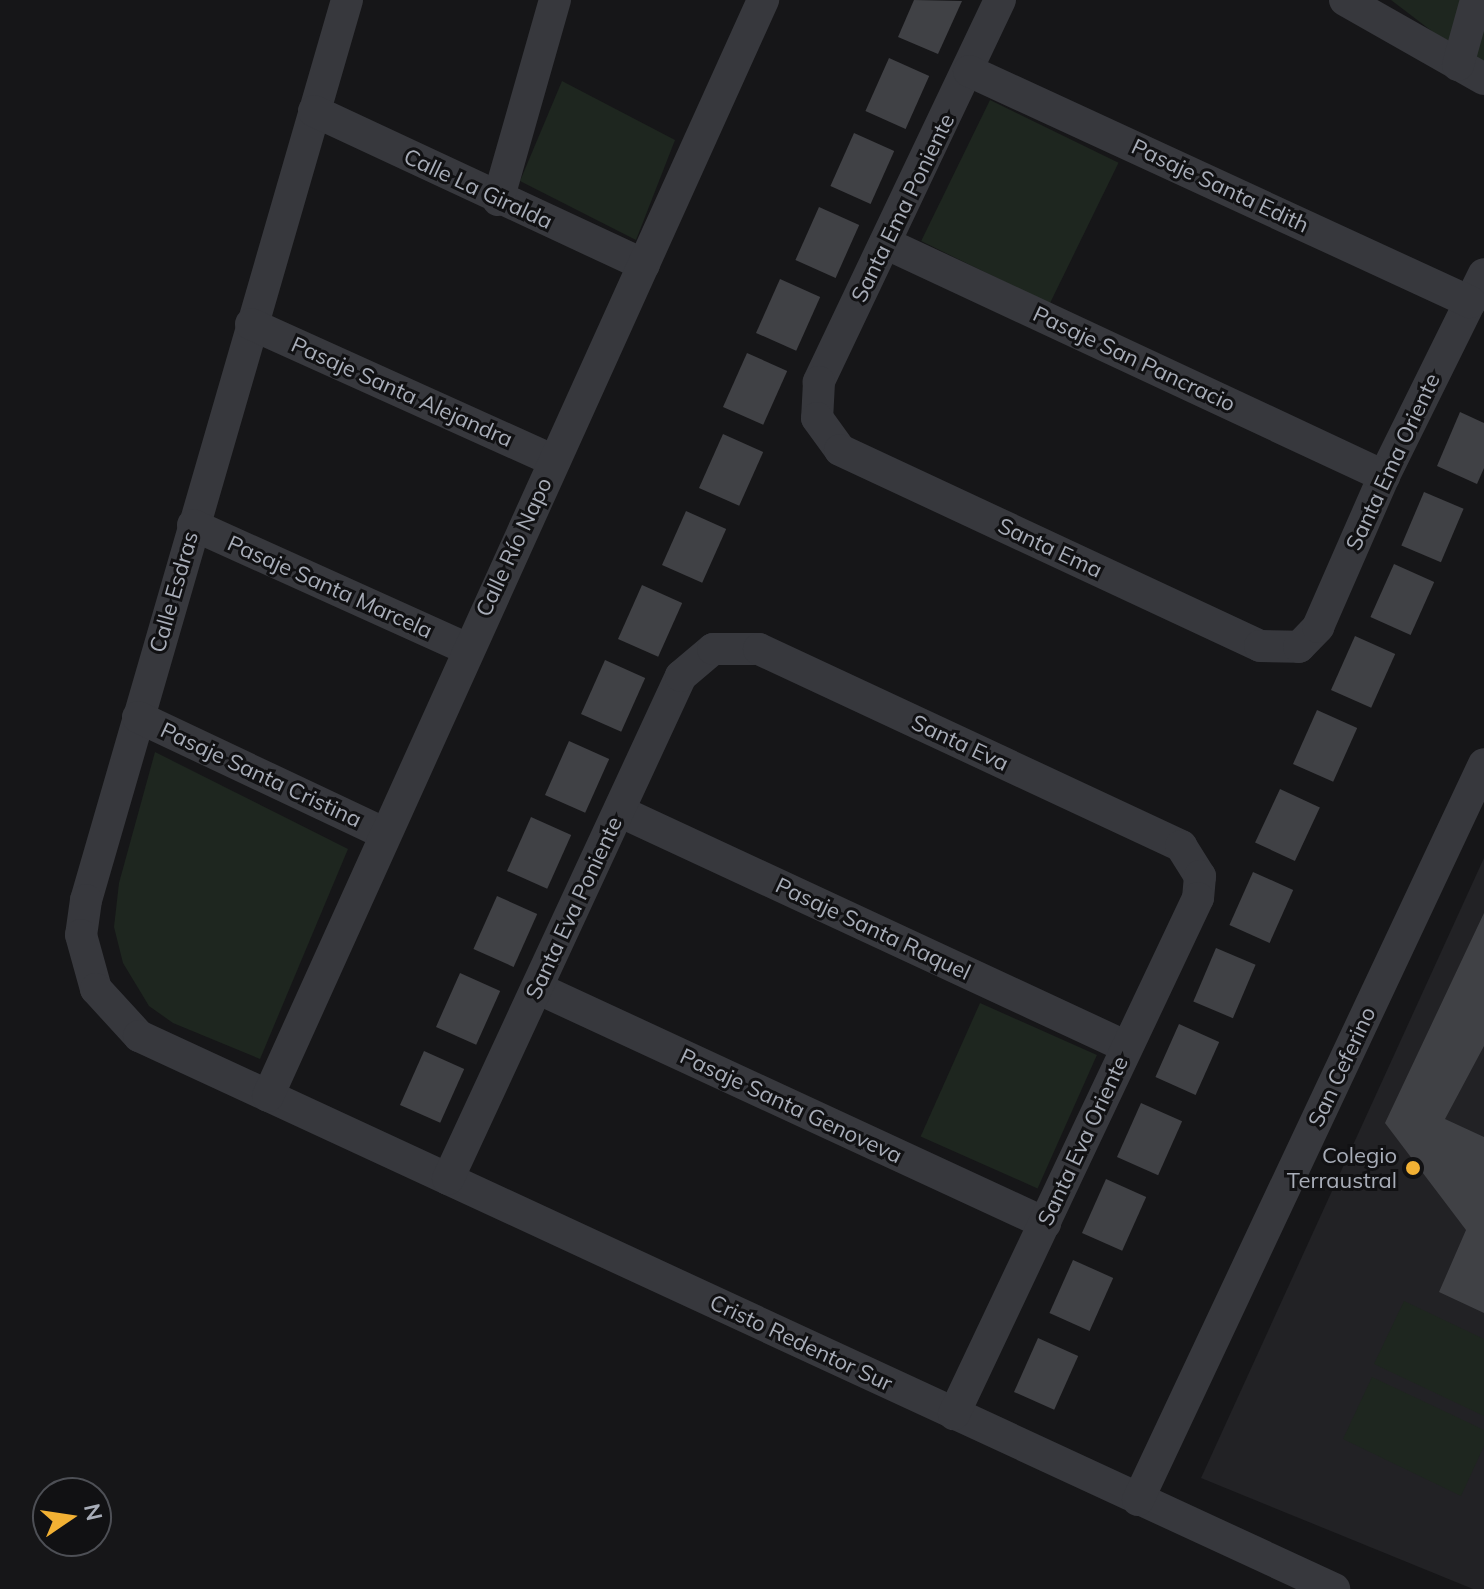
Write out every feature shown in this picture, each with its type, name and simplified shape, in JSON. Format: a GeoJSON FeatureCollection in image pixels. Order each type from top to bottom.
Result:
{"type":"FeatureCollection","features":[{"type":"Feature","properties":{"kind":"street","name":"Calle Esdras"},"geometry":{"type":"LineString","coordinates":[[268,1096],[139,1036],[96,989],[81,935],[86,900],[138,717],[347,0]]}},
{"type":"Feature","properties":{"kind":"street"},"geometry":{"type":"LineString","coordinates":[[498,200],[555,0]]}},
{"type":"Feature","properties":{"kind":"street","name":"Calle Río Napo"},"geometry":{"type":"LineString","coordinates":[[268,1096],[383,833],[763,0]]}},
{"type":"Feature","properties":{"kind":"street","name":"Santa Ema Poniente"},"geometry":{"type":"LineString","coordinates":[[817,418],[819,382],[1000,0]]}},
{"type":"Feature","properties":{"kind":"street"},"geometry":{"type":"LineString","coordinates":[[1345,0],[1471,72],[1476,0]]}},
{"type":"Feature","properties":{"kind":"street","name":"Pasaje Santa Edith"},"geometry":{"type":"LineString","coordinates":[[969,71],[1477,288]]}},
{"type":"Feature","properties":{"kind":"street","name":"Calle La Giralda"},"geometry":{"type":"LineString","coordinates":[[314,111],[498,200],[644,265]]}},
{"type":"Feature","properties":{"kind":"street","name":"Pasaje San Pancracio"},"geometry":{"type":"LineString","coordinates":[[885,243],[1384,476]]}},
{"type":"Feature","properties":{"kind":"street","name":"Santa Ema Oriente"},"geometry":{"type":"LineString","coordinates":[[1299,647],[1318,627],[1384,476],[1477,288]]}},
{"type":"Feature","properties":{"kind":"street","name":"Pasaje Santa Alejandra"},"geometry":{"type":"LineString","coordinates":[[251,324],[554,461]]}},
{"type":"Feature","properties":{"kind":"street","name":"Santa Ema"},"geometry":{"type":"LineString","coordinates":[[817,418],[840,450],[1260,646],[1299,647]]}},
{"type":"Feature","properties":{"kind":"street","name":"Pasaje Santa Marcela"},"geometry":{"type":"LineString","coordinates":[[193,525],[467,649]]}},
{"type":"Feature","properties":{"kind":"street","name":"Santa Eva Poniente"},"geometry":{"type":"LineString","coordinates":[[448,1179],[681,676],[713,649]]}},
{"type":"Feature","properties":{"kind":"street","name":"Santa Eva"},"geometry":{"type":"LineString","coordinates":[[713,649],[759,649],[1170,841],[1196,865]]}},
{"type":"Feature","properties":{"kind":"street","name":"Pasaje Santa Cristina"},"geometry":{"type":"LineString","coordinates":[[138,717],[383,833]]}},
{"type":"Feature","properties":{"kind":"street","name":"San Ceferino"},"geometry":{"type":"LineString","coordinates":[[1138,1500],[1484,764]]}},
{"type":"Feature","properties":{"kind":"street","name":"Pasaje Santa Raquel"},"geometry":{"type":"LineString","coordinates":[[619,811],[1127,1047]]}},
{"type":"Feature","properties":{"kind":"street","name":"Santa Eva Oriente"},"geometry":{"type":"LineString","coordinates":[[954,1414],[1198,898],[1196,865]]}},
{"type":"Feature","properties":{"kind":"street","name":"Pasaje Santa Genoveva"},"geometry":{"type":"LineString","coordinates":[[537,988],[1045,1223]]}},
{"type":"Feature","properties":{"kind":"street","name":"Cristo Redentor Sur"},"geometry":{"type":"LineString","coordinates":[[268,1096],[1334,1589]]}},
{"type":"Feature","properties":{"kind":"shaded area"},"geometry":{"type":"Polygon","coordinates":[[[1391,0],[1484,0],[1484,62],[1450,45],[1391,0]]]}},
{"type":"Feature","properties":{"kind":"shaded area"},"geometry":{"type":"Polygon","coordinates":[[[562,81],[675,140],[636,240],[520,181],[562,81]]]}},
{"type":"Feature","properties":{"kind":"shaded area"},"geometry":{"type":"Polygon","coordinates":[[[990,100],[1119,163],[1050,304],[921,241],[990,100]]]}},
{"type":"Feature","properties":{"kind":"shaded area"},"geometry":{"type":"Polygon","coordinates":[[[155,752],[348,849],[260,1059],[173,1023],[149,1006],[123,963],[114,927],[119,883],[155,752]]]}},
{"type":"Feature","properties":{"kind":"shaded area","name":"Colegio Terraustral"},"geometry":{"type":"Polygon","coordinates":[[[1484,858],[1484,1589],[1473,1589],[1201,1478],[1484,858]]]}},
{"type":"Feature","properties":{"kind":"shaded area"},"geometry":{"type":"Polygon","coordinates":[[[980,1003],[1097,1055],[1038,1188],[921,1136],[980,1003]]]}},
{"type":"Feature","properties":{"kind":"shaded area"},"geometry":{"type":"Polygon","coordinates":[[[1404,1301],[1484,1339],[1484,1416],[1374,1364],[1404,1301]]]}},
{"type":"Feature","properties":{"kind":"shaded area"},"geometry":{"type":"Polygon","coordinates":[[[1372,1377],[1484,1430],[1484,1446],[1461,1496],[1343,1439],[1372,1377]]]}},
{"type":"Feature","properties":{"kind":"building"},"geometry":{"type":"Polygon","coordinates":[[[914,0],[962,1],[938,54],[898,37],[914,0]]]}},
{"type":"Feature","properties":{"kind":"building"},"geometry":{"type":"Polygon","coordinates":[[[889,58],[929,76],[906,129],[865,111],[889,58]]]}},
{"type":"Feature","properties":{"kind":"building"},"geometry":{"type":"Polygon","coordinates":[[[854,133],[894,151],[871,204],[830,186],[854,133]]]}},
{"type":"Feature","properties":{"kind":"building"},"geometry":{"type":"Polygon","coordinates":[[[819,207],[859,225],[836,278],[795,260],[819,207]]]}},
{"type":"Feature","properties":{"kind":"building"},"geometry":{"type":"Polygon","coordinates":[[[780,279],[820,297],[796,351],[756,333],[780,279]]]}},
{"type":"Feature","properties":{"kind":"building"},"geometry":{"type":"Polygon","coordinates":[[[747,353],[787,371],[763,425],[723,407],[747,353]]]}},
{"type":"Feature","properties":{"kind":"building"},"geometry":{"type":"Polygon","coordinates":[[[1460,412],[1484,423],[1484,468],[1477,484],[1437,466],[1460,412]]]}},
{"type":"Feature","properties":{"kind":"building"},"geometry":{"type":"Polygon","coordinates":[[[723,434],[763,452],[739,506],[699,488],[723,434]]]}},
{"type":"Feature","properties":{"kind":"building"},"geometry":{"type":"Polygon","coordinates":[[[1424,492],[1464,509],[1441,562],[1401,545],[1424,492]]]}},
{"type":"Feature","properties":{"kind":"building"},"geometry":{"type":"Polygon","coordinates":[[[686,511],[726,529],[702,583],[662,565],[686,511]]]}},
{"type":"Feature","properties":{"kind":"building"},"geometry":{"type":"Polygon","coordinates":[[[1394,564],[1434,582],[1411,635],[1370,617],[1394,564]]]}},
{"type":"Feature","properties":{"kind":"building"},"geometry":{"type":"Polygon","coordinates":[[[642,585],[682,603],[658,657],[618,639],[642,585]]]}},
{"type":"Feature","properties":{"kind":"building"},"geometry":{"type":"Polygon","coordinates":[[[1355,636],[1395,654],[1371,708],[1331,690],[1355,636]]]}},
{"type":"Feature","properties":{"kind":"building"},"geometry":{"type":"Polygon","coordinates":[[[605,660],[645,678],[621,732],[581,714],[605,660]]]}},
{"type":"Feature","properties":{"kind":"building"},"geometry":{"type":"Polygon","coordinates":[[[1317,710],[1357,728],[1333,782],[1293,764],[1317,710]]]}},
{"type":"Feature","properties":{"kind":"building"},"geometry":{"type":"Polygon","coordinates":[[[569,741],[609,759],[585,813],[545,795],[569,741]]]}},
{"type":"Feature","properties":{"kind":"building"},"geometry":{"type":"Polygon","coordinates":[[[1280,789],[1320,808],[1295,861],[1255,842],[1280,789]]]}},
{"type":"Feature","properties":{"kind":"building"},"geometry":{"type":"Polygon","coordinates":[[[531,817],[571,835],[547,889],[507,871],[531,817]]]}},
{"type":"Feature","properties":{"kind":"building"},"geometry":{"type":"Polygon","coordinates":[[[1253,872],[1293,890],[1270,943],[1229,925],[1253,872]]]}},
{"type":"Feature","properties":{"kind":"building"},"geometry":{"type":"Polygon","coordinates":[[[497,896],[537,914],[514,967],[473,949],[497,896]]]}},
{"type":"Feature","properties":{"kind":"building"},"geometry":{"type":"Polygon","coordinates":[[[1484,913],[1484,1046],[1445,1119],[1484,1137],[1484,1313],[1439,1292],[1466,1230],[1385,1123],[1484,913]]]}},
{"type":"Feature","properties":{"kind":"building"},"geometry":{"type":"Polygon","coordinates":[[[1216,948],[1256,965],[1233,1018],[1193,1001],[1216,948]]]}},
{"type":"Feature","properties":{"kind":"building"},"geometry":{"type":"Polygon","coordinates":[[[460,973],[500,991],[476,1045],[436,1027],[460,973]]]}},
{"type":"Feature","properties":{"kind":"building"},"geometry":{"type":"Polygon","coordinates":[[[1179,1024],[1219,1042],[1196,1095],[1155,1077],[1179,1024]]]}},
{"type":"Feature","properties":{"kind":"building"},"geometry":{"type":"Polygon","coordinates":[[[424,1051],[464,1069],[440,1123],[400,1105],[424,1051]]]}},
{"type":"Feature","properties":{"kind":"building"},"geometry":{"type":"Polygon","coordinates":[[[1141,1103],[1182,1121],[1158,1175],[1117,1157],[1141,1103]]]}},
{"type":"Feature","properties":{"kind":"building"},"geometry":{"type":"Polygon","coordinates":[[[1106,1179],[1146,1197],[1122,1251],[1082,1233],[1106,1179]]]}},
{"type":"Feature","properties":{"kind":"building"},"geometry":{"type":"Polygon","coordinates":[[[1073,1260],[1113,1278],[1090,1331],[1049,1313],[1073,1260]]]}},
{"type":"Feature","properties":{"kind":"building"},"geometry":{"type":"Polygon","coordinates":[[[1038,1338],[1078,1356],[1054,1410],[1014,1392],[1038,1338]]]}},
{"type":"Feature","properties":{"kind":"place","name":"Colegio Terraustral"},"geometry":{"type":"Point","coordinates":[1413,1168]}}]}
